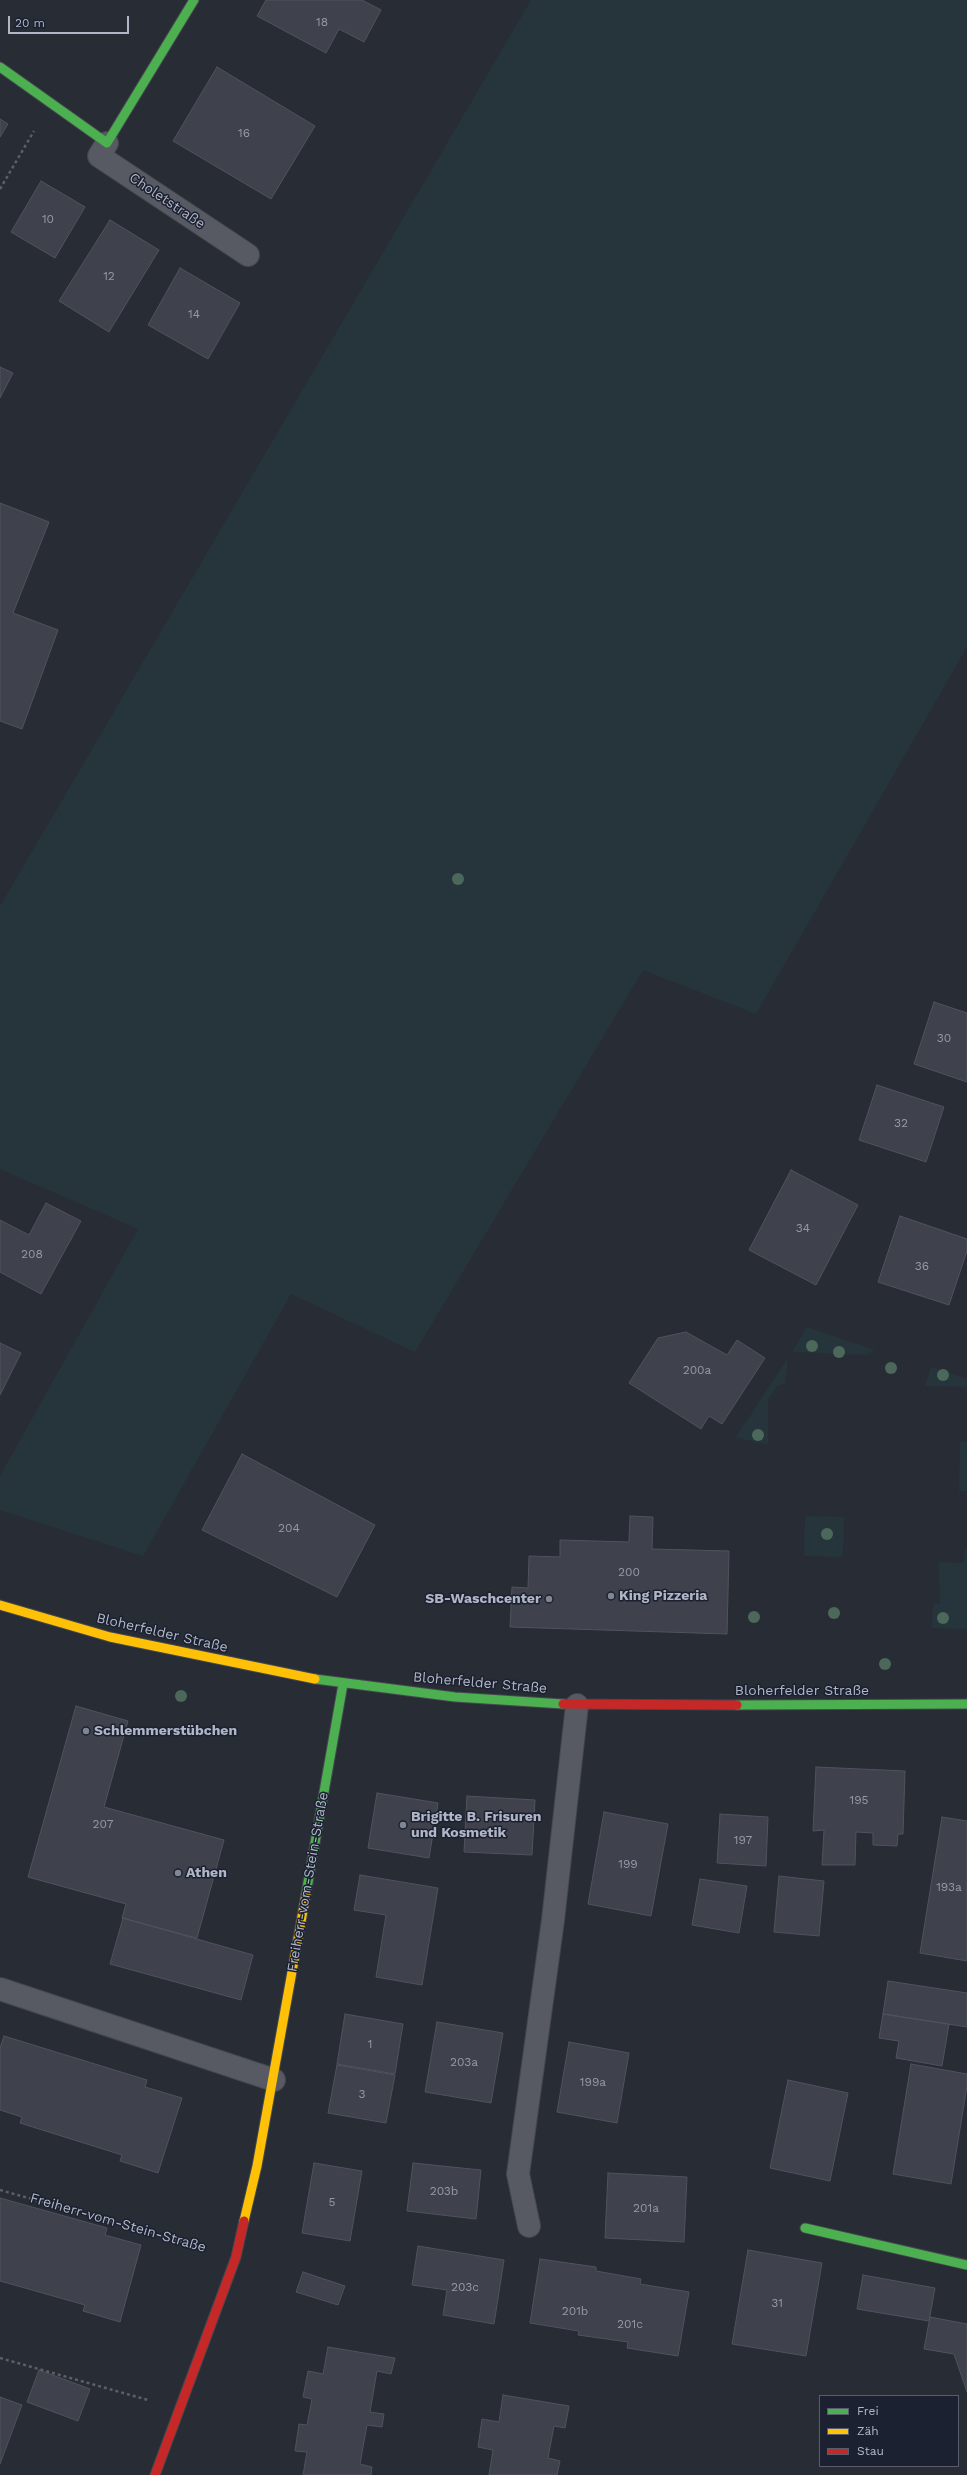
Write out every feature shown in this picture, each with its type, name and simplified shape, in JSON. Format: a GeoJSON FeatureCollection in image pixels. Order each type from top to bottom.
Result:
{"type":"FeatureCollection","features":[{"type":"Feature","properties":{"kind":"street","name":"Choletstraße"},"geometry":{"type":"LineString","coordinates":[[194,0],[99,156],[248,255]]}},
{"type":"Feature","properties":{"kind":"street"},"geometry":{"type":"LineString","coordinates":[[0,67],[107,143]]}},
{"type":"Feature","properties":{"kind":"street","name":"Bloherfelder Straße"},"geometry":{"type":"LineString","coordinates":[[0,1605],[110,1637],[342,1684],[462,1697],[577,1705],[967,1704]]}},
{"type":"Feature","properties":{"kind":"street","name":"Freiherr-vom-Stein-Straße"},"geometry":{"type":"LineString","coordinates":[[155,2475],[236,2257],[258,2166],[342,1684]]}},
{"type":"Feature","properties":{"kind":"street"},"geometry":{"type":"LineString","coordinates":[[529,2226],[518,2174],[553,1920],[577,1705]]}},
{"type":"Feature","properties":{"kind":"street"},"geometry":{"type":"LineString","coordinates":[[0,1989],[274,2080]]}},
{"type":"Feature","properties":{"kind":"street"},"geometry":{"type":"LineString","coordinates":[[805,2228],[967,2265]]}},
{"type":"Feature","properties":{"kind":"path"},"geometry":{"type":"LineString","coordinates":[[0,189],[50,103]]}},
{"type":"Feature","properties":{"kind":"path","name":"Freiherr-vom-Stein-Straße"},"geometry":{"type":"LineString","coordinates":[[0,2190],[236,2257]]}},
{"type":"Feature","properties":{"kind":"path"},"geometry":{"type":"LineString","coordinates":[[0,2358],[180,2409]]}},
{"type":"Feature","properties":{"kind":"shaded area"},"geometry":{"type":"Polygon","coordinates":[[[531,0],[967,0],[967,647],[756,1014],[643,970],[415,1352],[291,1294],[143,1556],[0,1510],[0,1476],[138,1229],[0,1169],[0,906],[531,0]]]}},
{"type":"Feature","properties":{"kind":"shaded area"},"geometry":{"type":"Polygon","coordinates":[[[807,1327],[875,1350],[866,1355],[792,1352],[807,1327]]]}},
{"type":"Feature","properties":{"kind":"shaded area"},"geometry":{"type":"Polygon","coordinates":[[[788,1358],[785,1384],[778,1385],[768,1399],[768,1445],[736,1437],[788,1358]]]}},
{"type":"Feature","properties":{"kind":"shaded area"},"geometry":{"type":"Polygon","coordinates":[[[931,1367],[967,1379],[967,1387],[925,1386],[931,1367]]]}},
{"type":"Feature","properties":{"kind":"shaded area"},"geometry":{"type":"Polygon","coordinates":[[[960,1442],[967,1442],[967,1491],[959,1491],[960,1442]]]}},
{"type":"Feature","properties":{"kind":"shaded area"},"geometry":{"type":"Polygon","coordinates":[[[805,1516],[844,1517],[843,1557],[804,1556],[805,1516]]]}},
{"type":"Feature","properties":{"kind":"shaded area"},"geometry":{"type":"Polygon","coordinates":[[[965,1548],[967,1548],[967,1629],[932,1628],[933,1603],[940,1604],[939,1562],[964,1563],[965,1548]]]}},
{"type":"Feature","properties":{"kind":"building"},"geometry":{"type":"Polygon","coordinates":[[[266,0],[362,0],[381,10],[364,42],[339,29],[326,53],[257,16],[266,0]]]}},
{"type":"Feature","properties":{"kind":"building"},"geometry":{"type":"Polygon","coordinates":[[[217,67],[315,126],[271,199],[173,141],[217,67]]]}},
{"type":"Feature","properties":{"kind":"building"},"geometry":{"type":"Polygon","coordinates":[[[0,119],[8,124],[0,137],[0,119]]]}},
{"type":"Feature","properties":{"kind":"building"},"geometry":{"type":"Polygon","coordinates":[[[41,181],[85,207],[55,258],[11,232],[41,181]]]}},
{"type":"Feature","properties":{"kind":"building"},"geometry":{"type":"Polygon","coordinates":[[[110,220],[159,250],[109,332],[59,301],[110,220]]]}},
{"type":"Feature","properties":{"kind":"building"},"geometry":{"type":"Polygon","coordinates":[[[180,268],[240,303],[208,359],[148,325],[180,268]]]}},
{"type":"Feature","properties":{"kind":"building"},"geometry":{"type":"Polygon","coordinates":[[[0,367],[13,373],[0,398],[0,367]]]}},
{"type":"Feature","properties":{"kind":"building"},"geometry":{"type":"Polygon","coordinates":[[[0,503],[49,522],[13,613],[58,630],[22,729],[0,721],[0,503]]]}},
{"type":"Feature","properties":{"kind":"building"},"geometry":{"type":"Polygon","coordinates":[[[934,1002],[967,1013],[967,1082],[914,1064],[934,1002]]]}},
{"type":"Feature","properties":{"kind":"building"},"geometry":{"type":"Polygon","coordinates":[[[877,1085],[944,1107],[926,1162],[859,1140],[877,1085]]]}},
{"type":"Feature","properties":{"kind":"building"},"geometry":{"type":"Polygon","coordinates":[[[791,1170],[858,1205],[816,1285],[749,1250],[791,1170]]]}},
{"type":"Feature","properties":{"kind":"building"},"geometry":{"type":"Polygon","coordinates":[[[46,1203],[81,1221],[41,1294],[0,1272],[0,1220],[29,1235],[46,1203]]]}},
{"type":"Feature","properties":{"kind":"building"},"geometry":{"type":"Polygon","coordinates":[[[900,1216],[967,1239],[967,1251],[949,1305],[878,1282],[900,1216]]]}},
{"type":"Feature","properties":{"kind":"building"},"geometry":{"type":"Polygon","coordinates":[[[686,1332],[727,1355],[737,1340],[765,1358],[722,1424],[709,1416],[701,1429],[629,1383],[658,1338],[686,1332]]]}},
{"type":"Feature","properties":{"kind":"building"},"geometry":{"type":"Polygon","coordinates":[[[0,1343],[21,1353],[0,1395],[0,1343]]]}},
{"type":"Feature","properties":{"kind":"building"},"geometry":{"type":"Polygon","coordinates":[[[242,1454],[375,1525],[337,1597],[202,1530],[242,1454]]]}},
{"type":"Feature","properties":{"kind":"building"},"geometry":{"type":"Polygon","coordinates":[[[630,1516],[653,1517],[652,1549],[729,1551],[727,1634],[510,1627],[512,1587],[528,1588],[529,1556],[560,1557],[560,1540],[629,1542],[630,1516]]]}},
{"type":"Feature","properties":{"kind":"building"},"geometry":{"type":"Polygon","coordinates":[[[76,1706],[128,1721],[104,1807],[224,1840],[197,1938],[122,1918],[126,1904],[28,1877],[76,1706]]]}},
{"type":"Feature","properties":{"kind":"building"},"geometry":{"type":"Polygon","coordinates":[[[816,1767],[905,1771],[903,1834],[898,1834],[897,1846],[873,1845],[873,1833],[856,1832],[855,1865],[822,1865],[824,1830],[813,1831],[816,1767]]]}},
{"type":"Feature","properties":{"kind":"building","name":"Brigitte B. Frisuren und Kosmetik"},"geometry":{"type":"Polygon","coordinates":[[[377,1793],[438,1803],[429,1858],[368,1848],[377,1793]]]}},
{"type":"Feature","properties":{"kind":"building"},"geometry":{"type":"Polygon","coordinates":[[[467,1796],[535,1800],[532,1855],[464,1852],[467,1796]]]}},
{"type":"Feature","properties":{"kind":"building"},"geometry":{"type":"Polygon","coordinates":[[[604,1812],[668,1824],[651,1916],[588,1904],[604,1812]]]}},
{"type":"Feature","properties":{"kind":"building"},"geometry":{"type":"Polygon","coordinates":[[[720,1814],[768,1817],[766,1866],[717,1863],[720,1814]]]}},
{"type":"Feature","properties":{"kind":"building"},"geometry":{"type":"Polygon","coordinates":[[[942,1817],[967,1821],[967,1961],[920,1953],[942,1817]]]}},
{"type":"Feature","properties":{"kind":"building"},"geometry":{"type":"Polygon","coordinates":[[[360,1875],[438,1888],[422,1985],[376,1977],[386,1915],[354,1910],[360,1875]]]}},
{"type":"Feature","properties":{"kind":"building"},"geometry":{"type":"Polygon","coordinates":[[[779,1876],[824,1881],[819,1936],[774,1932],[779,1876]]]}},
{"type":"Feature","properties":{"kind":"building"},"geometry":{"type":"Polygon","coordinates":[[[700,1879],[747,1886],[739,1933],[692,1925],[700,1879]]]}},
{"type":"Feature","properties":{"kind":"building"},"geometry":{"type":"Polygon","coordinates":[[[123,1918],[253,1955],[241,2000],[110,1964],[123,1918]]]}},
{"type":"Feature","properties":{"kind":"building"},"geometry":{"type":"Polygon","coordinates":[[[888,1981],[967,1993],[967,2027],[883,2014],[888,1981]]]}},
{"type":"Feature","properties":{"kind":"building"},"geometry":{"type":"Polygon","coordinates":[[[345,2014],[403,2024],[395,2074],[337,2064],[345,2014]]]}},
{"type":"Feature","properties":{"kind":"building"},"geometry":{"type":"Polygon","coordinates":[[[883,2014],[949,2024],[942,2066],[896,2058],[899,2041],[879,2038],[883,2014]]]}},
{"type":"Feature","properties":{"kind":"building"},"geometry":{"type":"Polygon","coordinates":[[[437,2022],[503,2033],[491,2103],[425,2092],[437,2022]]]}},
{"type":"Feature","properties":{"kind":"building"},"geometry":{"type":"Polygon","coordinates":[[[4,2036],[147,2080],[145,2087],[182,2098],[158,2173],[120,2161],[122,2155],[20,2123],[22,2117],[0,2110],[0,2048],[4,2036]]]}},
{"type":"Feature","properties":{"kind":"building"},"geometry":{"type":"Polygon","coordinates":[[[569,2042],[629,2053],[617,2123],[557,2112],[569,2042]]]}},
{"type":"Feature","properties":{"kind":"building"},"geometry":{"type":"Polygon","coordinates":[[[911,2064],[967,2074],[967,2086],[951,2184],[893,2174],[911,2064]]]}},
{"type":"Feature","properties":{"kind":"building"},"geometry":{"type":"Polygon","coordinates":[[[337,2065],[395,2075],[386,2123],[328,2113],[337,2065]]]}},
{"type":"Feature","properties":{"kind":"building"},"geometry":{"type":"Polygon","coordinates":[[[788,2080],[848,2093],[830,2181],[770,2168],[788,2080]]]}},
{"type":"Feature","properties":{"kind":"building"},"geometry":{"type":"Polygon","coordinates":[[[314,2163],[362,2171],[350,2241],[302,2233],[314,2163]]]}},
{"type":"Feature","properties":{"kind":"building"},"geometry":{"type":"Polygon","coordinates":[[[413,2163],[481,2170],[476,2219],[407,2211],[413,2163]]]}},
{"type":"Feature","properties":{"kind":"building"},"geometry":{"type":"Polygon","coordinates":[[[608,2173],[687,2177],[684,2242],[605,2238],[608,2173]]]}},
{"type":"Feature","properties":{"kind":"building"},"geometry":{"type":"Polygon","coordinates":[[[0,2198],[107,2228],[105,2235],[141,2245],[120,2322],[83,2311],[85,2305],[0,2281],[0,2198]]]}},
{"type":"Feature","properties":{"kind":"building"},"geometry":{"type":"Polygon","coordinates":[[[418,2246],[504,2260],[494,2324],[443,2315],[447,2290],[412,2285],[418,2246]]]}},
{"type":"Feature","properties":{"kind":"building"},"geometry":{"type":"Polygon","coordinates":[[[748,2250],[822,2263],[806,2356],[732,2344],[748,2250]]]}},
{"type":"Feature","properties":{"kind":"building"},"geometry":{"type":"Polygon","coordinates":[[[540,2259],[596,2267],[596,2271],[641,2279],[640,2284],[689,2292],[678,2356],[627,2348],[628,2342],[578,2335],[579,2331],[530,2323],[540,2259]]]}},
{"type":"Feature","properties":{"kind":"building"},"geometry":{"type":"Polygon","coordinates":[[[303,2272],[345,2286],[338,2305],[296,2292],[303,2272]]]}},
{"type":"Feature","properties":{"kind":"building"},"geometry":{"type":"Polygon","coordinates":[[[863,2275],[935,2288],[929,2321],[857,2309],[863,2275]]]}},
{"type":"Feature","properties":{"kind":"building"},"geometry":{"type":"Polygon","coordinates":[[[930,2317],[967,2324],[967,2392],[954,2354],[924,2349],[930,2317]]]}},
{"type":"Feature","properties":{"kind":"building"},"geometry":{"type":"Polygon","coordinates":[[[328,2347],[395,2358],[391,2374],[377,2371],[370,2412],[384,2414],[382,2427],[367,2425],[360,2464],[372,2467],[371,2475],[303,2475],[307,2452],[295,2451],[299,2424],[307,2425],[312,2399],[303,2397],[308,2371],[323,2374],[328,2347]]]}},
{"type":"Feature","properties":{"kind":"building"},"geometry":{"type":"Polygon","coordinates":[[[39,2370],[90,2389],[78,2421],[27,2402],[39,2370]]]}},
{"type":"Feature","properties":{"kind":"building"},"geometry":{"type":"Polygon","coordinates":[[[503,2395],[569,2406],[565,2428],[554,2426],[548,2458],[560,2461],[557,2475],[489,2475],[493,2450],[478,2447],[482,2419],[499,2422],[503,2395]]]}},
{"type":"Feature","properties":{"kind":"building"},"geometry":{"type":"Polygon","coordinates":[[[0,2397],[22,2405],[0,2464],[0,2397]]]}},
{"type":"Feature","properties":{"kind":"traffic: fast"},"geometry":{"type":"LineString","coordinates":[[0,67],[107,143],[194,0]]}},
{"type":"Feature","properties":{"kind":"traffic: fast"},"geometry":{"type":"LineString","coordinates":[[315,1679],[455,1697],[563,1704]]}},
{"type":"Feature","properties":{"kind":"traffic: fast"},"geometry":{"type":"LineString","coordinates":[[306,1894],[343,1684]]}},
{"type":"Feature","properties":{"kind":"traffic: fast"},"geometry":{"type":"LineString","coordinates":[[737,1705],[967,1704]]}},
{"type":"Feature","properties":{"kind":"traffic: fast"},"geometry":{"type":"LineString","coordinates":[[805,2228],[967,2265]]}},
{"type":"Feature","properties":{"kind":"traffic: slow"},"geometry":{"type":"LineString","coordinates":[[0,1605],[110,1637],[315,1679]]}},
{"type":"Feature","properties":{"kind":"traffic: slow"},"geometry":{"type":"LineString","coordinates":[[244,2221],[257,2166],[306,1894]]}},
{"type":"Feature","properties":{"kind":"traffic: jam"},"geometry":{"type":"LineString","coordinates":[[563,1704],[737,1705]]}},
{"type":"Feature","properties":{"kind":"traffic: jam"},"geometry":{"type":"LineString","coordinates":[[155,2475],[236,2257],[244,2221]]}},
{"type":"Feature","properties":{"kind":"place","name":"King Pizzeria"},"geometry":{"type":"Point","coordinates":[611,1596]}},
{"type":"Feature","properties":{"kind":"place","name":"SB-Waschcenter"},"geometry":{"type":"Point","coordinates":[549,1599]}},
{"type":"Feature","properties":{"kind":"place","name":"Schlemmerstübchen"},"geometry":{"type":"Point","coordinates":[86,1731]}},
{"type":"Feature","properties":{"kind":"place","name":"Brigitte B. Frisuren und Kosmetik"},"geometry":{"type":"Point","coordinates":[403,1825]}},
{"type":"Feature","properties":{"kind":"place","name":"Athen"},"geometry":{"type":"Point","coordinates":[178,1873]}}]}
